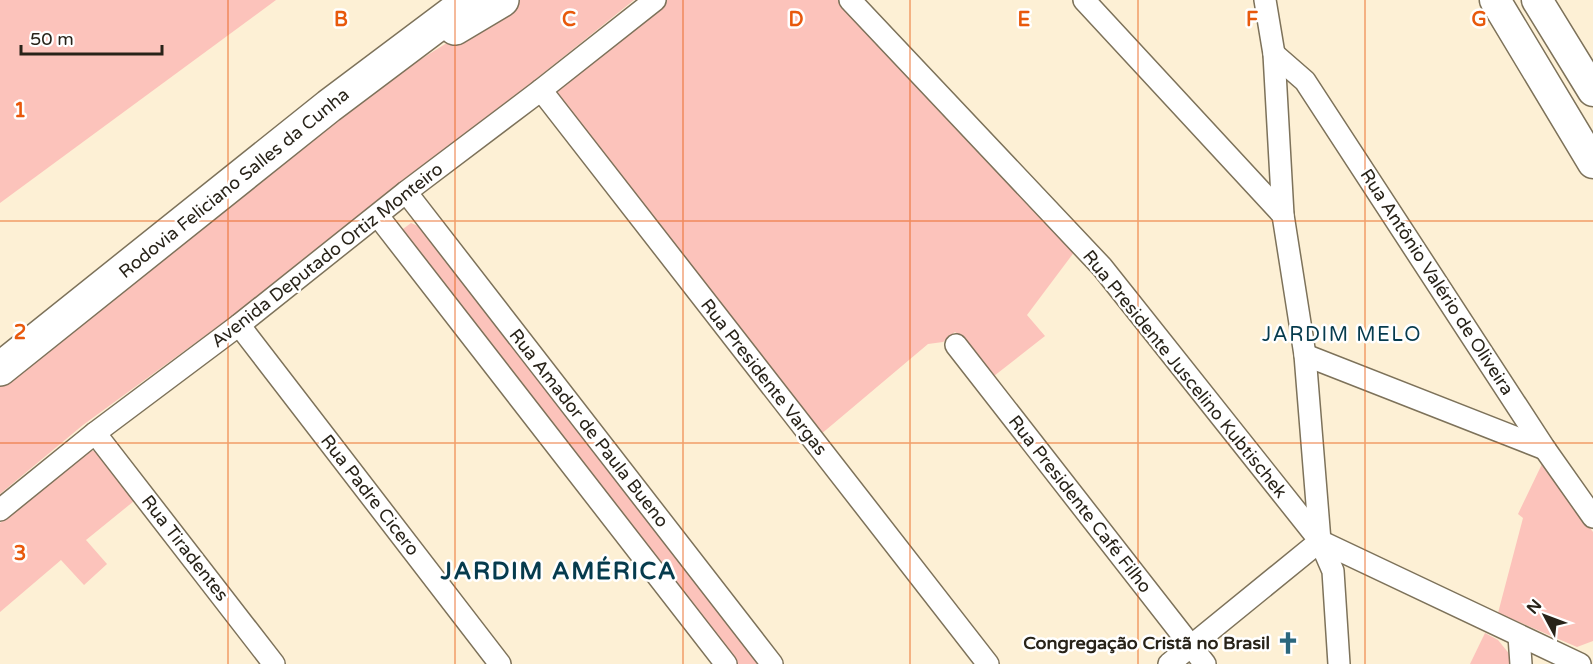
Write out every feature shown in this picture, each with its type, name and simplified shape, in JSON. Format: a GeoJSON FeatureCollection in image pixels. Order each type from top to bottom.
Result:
{"type":"FeatureCollection","features":[{"type":"Feature","properties":{"kind":"main road"},"geometry":{"type":"LineString","coordinates":[[328,106],[435,0]]}},
{"type":"Feature","properties":{"kind":"main road","name":"Rodovia Feliciano Salles da Cunha"},"geometry":{"type":"LineString","coordinates":[[0,369],[328,106],[470,0]]}},
{"type":"Feature","properties":{"kind":"main road"},"geometry":{"type":"LineString","coordinates":[[328,106],[501,0]]}},
{"type":"Feature","properties":{"kind":"street","name":"Avenida Deputado Ortiz Monteiro"},"geometry":{"type":"LineString","coordinates":[[0,510],[95,433],[239,325],[406,192],[655,0]]}},
{"type":"Feature","properties":{"kind":"street","name":"Rua Presidente Juscelino Kubtischek"},"geometry":{"type":"LineString","coordinates":[[850,0],[1102,267],[1320,541],[1580,664]]}},
{"type":"Feature","properties":{"kind":"street"},"geometry":{"type":"LineString","coordinates":[[1084,0],[1283,214]]}},
{"type":"Feature","properties":{"kind":"street"},"geometry":{"type":"LineString","coordinates":[[1265,0],[1274,54],[1283,214],[1305,355],[1320,541],[1333,571],[1340,664]]}},
{"type":"Feature","properties":{"kind":"street"},"geometry":{"type":"LineString","coordinates":[[1495,0],[1589,148]]}},
{"type":"Feature","properties":{"kind":"street"},"geometry":{"type":"LineString","coordinates":[[1537,0],[1593,91]]}},
{"type":"Feature","properties":{"kind":"street","name":"Rua Antônio Valério de Oliveira"},"geometry":{"type":"LineString","coordinates":[[1274,54],[1305,81],[1545,449],[1593,517]]}},
{"type":"Feature","properties":{"kind":"street","name":"Rua Presidente Vargas"},"geometry":{"type":"LineString","coordinates":[[541,90],[988,664]]}},
{"type":"Feature","properties":{"kind":"street","name":"Rua Amador de Paula Bueno"},"geometry":{"type":"LineString","coordinates":[[406,192],[772,664]]}},
{"type":"Feature","properties":{"kind":"street","name":"Rua Amador de Paula Bueno"},"geometry":{"type":"LineString","coordinates":[[378,216],[726,664]]}},
{"type":"Feature","properties":{"kind":"street","name":"Rua Padre Cicero"},"geometry":{"type":"LineString","coordinates":[[239,325],[500,664]]}},
{"type":"Feature","properties":{"kind":"street","name":"Rua Presidente Café Filho"},"geometry":{"type":"LineString","coordinates":[[956,345],[1205,664]]}},
{"type":"Feature","properties":{"kind":"street"},"geometry":{"type":"LineString","coordinates":[[1305,355],[1545,449]]}},
{"type":"Feature","properties":{"kind":"street","name":"Rua Tiradentes"},"geometry":{"type":"LineString","coordinates":[[95,433],[274,664]]}},
{"type":"Feature","properties":{"kind":"street"},"geometry":{"type":"LineString","coordinates":[[1168,664],[1320,541]]}},
{"type":"Feature","properties":{"kind":"street"},"geometry":{"type":"LineString","coordinates":[[1519,636],[1521,664]]}},
{"type":"Feature","properties":{"kind":"street"},"geometry":{"type":"LineString","coordinates":[[1580,664],[1593,652]]}},
{"type":"Feature","properties":{"kind":"shaded area"},"geometry":{"type":"Polygon","coordinates":[[[0,0],[276,0],[0,203],[0,0]]]}},
{"type":"Feature","properties":{"kind":"shaded area"},"geometry":{"type":"Polygon","coordinates":[[[515,0],[634,0],[232,316],[83,425],[0,494],[0,383],[340,110],[515,0]]]}},
{"type":"Feature","properties":{"kind":"shaded area"},"geometry":{"type":"Polygon","coordinates":[[[664,0],[839,0],[1075,251],[1027,315],[1045,336],[994,376],[965,339],[955,332],[943,342],[928,344],[820,435],[556,97],[561,82],[664,0]]]}},
{"type":"Feature","properties":{"kind":"shaded area"},"geometry":{"type":"Polygon","coordinates":[[[411,223],[418,226],[762,664],[734,664],[403,239],[403,229],[411,223]]]}},
{"type":"Feature","properties":{"kind":"shaded area"},"geometry":{"type":"Polygon","coordinates":[[[83,451],[96,451],[134,501],[86,540],[107,564],[84,585],[61,560],[0,612],[0,523],[83,451]]]}},
{"type":"Feature","properties":{"kind":"shaded area"},"geometry":{"type":"Polygon","coordinates":[[[1542,464],[1593,532],[1593,641],[1577,647],[1498,613],[1523,518],[1518,514],[1542,464]]]}},
{"type":"Feature","properties":{"kind":"shaded area"},"geometry":{"type":"Polygon","coordinates":[[[1485,633],[1498,640],[1511,656],[1511,664],[1470,664],[1485,633]]]}},
{"type":"Feature","properties":{"kind":"place","name":"Congregação Cristã no Brasil"},"geometry":{"type":"Point","coordinates":[1288,643]}},
{"type":"Feature","properties":{"kind":"district","name":"JARDIM MELO"},"geometry":{"type":"Point","coordinates":[1342,334]}},
{"type":"Feature","properties":{"kind":"district","name":"JARDIM AMÉRICA"},"geometry":{"type":"Point","coordinates":[559,571]}}]}
